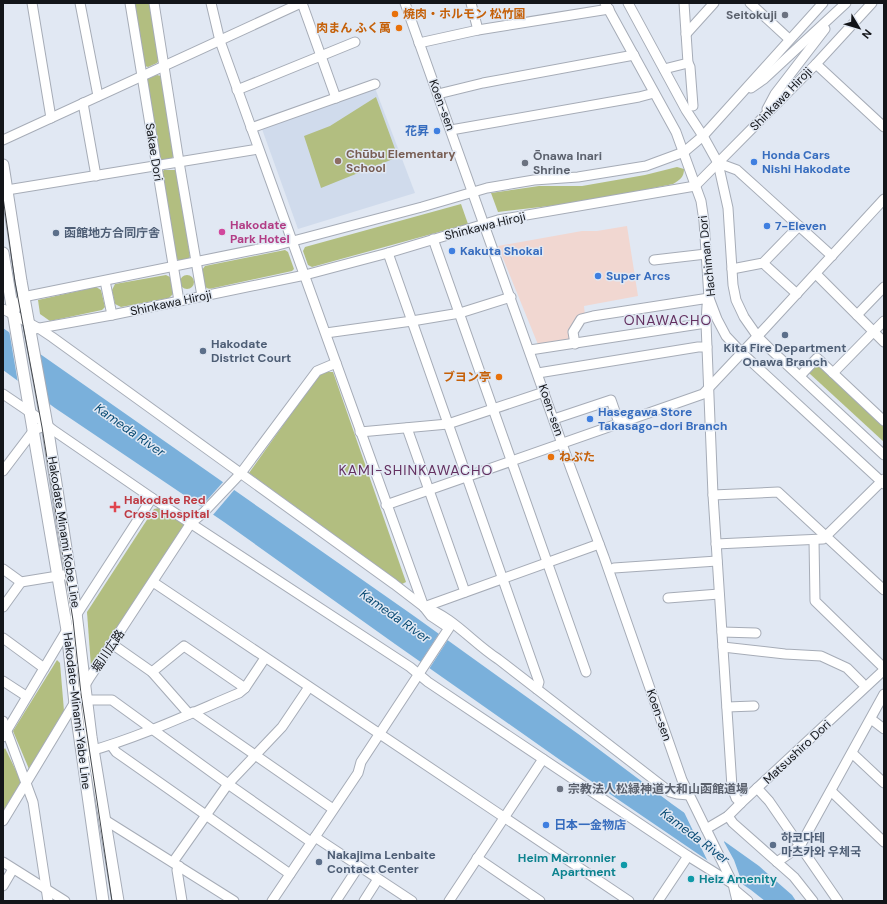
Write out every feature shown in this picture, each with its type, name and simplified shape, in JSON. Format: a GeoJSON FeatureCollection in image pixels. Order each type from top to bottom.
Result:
{"type":"FeatureCollection","features":[{"type":"Feature","properties":{"kind":"main road","name":"Hakodate Minami Kobe Line"},"geometry":{"type":"LineString","coordinates":[[3,165],[23,297],[32,327],[32,343],[47,425],[70,574],[93,750],[118,901]]}},
{"type":"Feature","properties":{"kind":"main road"},"geometry":{"type":"LineString","coordinates":[[3,253],[13,316]]}},
{"type":"Feature","properties":{"kind":"main road","name":"Hakodate-Minami-Yabe Line"},"geometry":{"type":"LineString","coordinates":[[13,316],[34,430],[67,630],[75,704],[103,901]]}},
{"type":"Feature","properties":{"kind":"street"},"geometry":{"type":"LineString","coordinates":[[32,3],[52,118]]}},
{"type":"Feature","properties":{"kind":"street"},"geometry":{"type":"LineString","coordinates":[[80,3],[98,96]]}},
{"type":"Feature","properties":{"kind":"street","name":"Sakae Dori"},"geometry":{"type":"LineString","coordinates":[[130,3],[179,301]]}},
{"type":"Feature","properties":{"kind":"street","name":"Sakae Dori"},"geometry":{"type":"LineString","coordinates":[[154,3],[202,296]]}},
{"type":"Feature","properties":{"kind":"street"},"geometry":{"type":"LineString","coordinates":[[211,3],[220,40],[237,90],[424,607],[447,631],[485,651]]}},
{"type":"Feature","properties":{"kind":"street"},"geometry":{"type":"LineString","coordinates":[[3,140],[302,3],[336,98]]}},
{"type":"Feature","properties":{"kind":"street","name":"Koen-sen"},"geometry":{"type":"LineString","coordinates":[[405,3],[562,443],[600,544],[680,773],[699,815],[709,827],[733,884]]}},
{"type":"Feature","properties":{"kind":"street"},"geometry":{"type":"LineString","coordinates":[[471,3],[478,30]]}},
{"type":"Feature","properties":{"kind":"street","name":"Hachiman Dori"},"geometry":{"type":"LineString","coordinates":[[631,3],[686,110],[703,136],[718,164],[728,208],[733,285],[736,300],[744,316],[758,337],[769,348],[884,455]]}},
{"type":"Feature","properties":{"kind":"street"},"geometry":{"type":"LineString","coordinates":[[684,3],[688,63],[690,67],[693,106]]}},
{"type":"Feature","properties":{"kind":"street"},"geometry":{"type":"LineString","coordinates":[[686,34],[714,3]]}},
{"type":"Feature","properties":{"kind":"street"},"geometry":{"type":"LineString","coordinates":[[750,3],[789,39]]}},
{"type":"Feature","properties":{"kind":"street"},"geometry":{"type":"LineString","coordinates":[[13,316],[17,305],[23,297],[196,263],[292,242],[487,188],[534,180],[578,177],[646,166],[670,158],[684,152],[703,136],[823,3]]}},
{"type":"Feature","properties":{"kind":"street"},"geometry":{"type":"LineString","coordinates":[[739,96],[764,79],[846,3]]}},
{"type":"Feature","properties":{"kind":"street","name":"Shinkawa Hiroji"},"geometry":{"type":"LineString","coordinates":[[32,327],[112,315],[305,275],[506,219],[695,186],[816,64],[872,3]]}},
{"type":"Feature","properties":{"kind":"street"},"geometry":{"type":"LineString","coordinates":[[419,43],[478,30],[607,6]]}},
{"type":"Feature","properties":{"kind":"street","name":"Hachiman Dori"},"geometry":{"type":"LineString","coordinates":[[607,6],[676,132],[684,152],[700,201],[704,221],[710,298],[717,319],[726,336],[742,353],[883,481]]}},
{"type":"Feature","properties":{"kind":"street"},"geometry":{"type":"LineString","coordinates":[[762,119],[775,94],[839,10]]}},
{"type":"Feature","properties":{"kind":"street"},"geometry":{"type":"LineString","coordinates":[[237,90],[355,42]]}},
{"type":"Feature","properties":{"kind":"street"},"geometry":{"type":"LineString","coordinates":[[438,94],[483,83],[634,55]]}},
{"type":"Feature","properties":{"kind":"street"},"geometry":{"type":"LineString","coordinates":[[664,68],[688,63]]}},
{"type":"Feature","properties":{"kind":"street"},"geometry":{"type":"LineString","coordinates":[[816,64],[884,127]]}},
{"type":"Feature","properties":{"kind":"street"},"geometry":{"type":"LineString","coordinates":[[251,128],[375,84]]}},
{"type":"Feature","properties":{"kind":"street"},"geometry":{"type":"LineString","coordinates":[[451,130],[639,97],[654,93]]}},
{"type":"Feature","properties":{"kind":"street"},"geometry":{"type":"LineString","coordinates":[[83,103],[96,176]]}},
{"type":"Feature","properties":{"kind":"street"},"geometry":{"type":"LineString","coordinates":[[7,190],[258,149]]}},
{"type":"Feature","properties":{"kind":"street"},"geometry":{"type":"LineString","coordinates":[[718,164],[737,170],[832,256]]}},
{"type":"Feature","properties":{"kind":"street"},"geometry":{"type":"LineString","coordinates":[[386,505],[703,394],[758,337],[884,199]]}},
{"type":"Feature","properties":{"kind":"street"},"geometry":{"type":"LineString","coordinates":[[732,269],[763,263],[799,226]]}},
{"type":"Feature","properties":{"kind":"street"},"geometry":{"type":"LineString","coordinates":[[434,239],[586,672]]}},
{"type":"Feature","properties":{"kind":"street"},"geometry":{"type":"LineString","coordinates":[[388,253],[539,682],[537,689]]}},
{"type":"Feature","properties":{"kind":"street"},"geometry":{"type":"LineString","coordinates":[[654,260],[706,254]]}},
{"type":"Feature","properties":{"kind":"street"},"geometry":{"type":"LineString","coordinates":[[763,263],[797,294]]}},
{"type":"Feature","properties":{"kind":"street"},"geometry":{"type":"LineString","coordinates":[[816,274],[884,342]]}},
{"type":"Feature","properties":{"kind":"street"},"geometry":{"type":"LineString","coordinates":[[105,281],[112,315]]}},
{"type":"Feature","properties":{"kind":"street"},"geometry":{"type":"LineString","coordinates":[[857,315],[884,287]]}},
{"type":"Feature","properties":{"kind":"street"},"geometry":{"type":"LineString","coordinates":[[326,333],[412,322],[460,313],[510,297]]}},
{"type":"Feature","properties":{"kind":"street"},"geometry":{"type":"LineString","coordinates":[[575,344],[573,332],[581,319],[710,298],[707,306],[706,322],[708,389],[719,594],[732,787],[736,798],[741,803]]}},
{"type":"Feature","properties":{"kind":"street"},"geometry":{"type":"LineString","coordinates":[[3,309],[13,316],[19,317],[241,473],[424,607],[437,612],[476,641],[485,651],[537,689],[670,792],[689,795]]}},
{"type":"Feature","properties":{"kind":"street"},"geometry":{"type":"LineString","coordinates":[[833,373],[884,321]]}},
{"type":"Feature","properties":{"kind":"street"},"geometry":{"type":"LineString","coordinates":[[530,350],[706,322]]}},
{"type":"Feature","properties":{"kind":"street"},"geometry":{"type":"LineString","coordinates":[[538,373],[698,347],[707,347]]}},
{"type":"Feature","properties":{"kind":"street"},"geometry":{"type":"LineString","coordinates":[[800,376],[817,358],[884,421]]}},
{"type":"Feature","properties":{"kind":"street","name":"堀川広路"},"geometry":{"type":"LineString","coordinates":[[3,821],[90,677],[192,523],[241,473],[317,371],[336,363]]}},
{"type":"Feature","properties":{"kind":"street"},"geometry":{"type":"LineString","coordinates":[[360,432],[448,424],[544,392]]}},
{"type":"Feature","properties":{"kind":"street"},"geometry":{"type":"LineString","coordinates":[[3,394],[152,498],[410,667],[428,682],[688,856],[733,884],[748,901]]}},
{"type":"Feature","properties":{"kind":"street"},"geometry":{"type":"LineString","coordinates":[[554,419],[612,400],[619,423]]}},
{"type":"Feature","properties":{"kind":"street"},"geometry":{"type":"LineString","coordinates":[[3,471],[34,430],[47,425]]}},
{"type":"Feature","properties":{"kind":"street"},"geometry":{"type":"LineString","coordinates":[[407,428],[465,592]]}},
{"type":"Feature","properties":{"kind":"street"},"geometry":{"type":"LineString","coordinates":[[716,544],[823,539],[883,481]]}},
{"type":"Feature","properties":{"kind":"street"},"geometry":{"type":"LineString","coordinates":[[713,494],[778,492],[884,590]]}},
{"type":"Feature","properties":{"kind":"street"},"geometry":{"type":"LineString","coordinates":[[5,733],[76,613],[152,498]]}},
{"type":"Feature","properties":{"kind":"street"},"geometry":{"type":"LineString","coordinates":[[814,540],[815,601],[884,669]]}},
{"type":"Feature","properties":{"kind":"street"},"geometry":{"type":"LineString","coordinates":[[424,607],[600,544]]}},
{"type":"Feature","properties":{"kind":"street"},"geometry":{"type":"LineString","coordinates":[[614,568],[718,561]]}},
{"type":"Feature","properties":{"kind":"street"},"geometry":{"type":"LineString","coordinates":[[3,569],[21,582]]}},
{"type":"Feature","properties":{"kind":"street"},"geometry":{"type":"LineString","coordinates":[[3,607],[21,582],[70,574]]}},
{"type":"Feature","properties":{"kind":"street"},"geometry":{"type":"LineString","coordinates":[[153,582],[629,901]]}},
{"type":"Feature","properties":{"kind":"street"},"geometry":{"type":"LineString","coordinates":[[668,598],[719,594]]}},
{"type":"Feature","properties":{"kind":"street"},"geometry":{"type":"LineString","coordinates":[[272,901],[358,773],[361,762],[447,631]]}},
{"type":"Feature","properties":{"kind":"street"},"geometry":{"type":"LineString","coordinates":[[722,632],[756,633]]}},
{"type":"Feature","properties":{"kind":"street"},"geometry":{"type":"LineString","coordinates":[[3,638],[44,668]]}},
{"type":"Feature","properties":{"kind":"street"},"geometry":{"type":"LineString","coordinates":[[112,644],[152,672],[191,713],[255,755],[333,810]]}},
{"type":"Feature","properties":{"kind":"street"},"geometry":{"type":"LineString","coordinates":[[152,672],[184,646],[245,688]]}},
{"type":"Feature","properties":{"kind":"street"},"geometry":{"type":"LineString","coordinates":[[723,647],[785,654],[821,656],[847,668],[862,683]]}},
{"type":"Feature","properties":{"kind":"street"},"geometry":{"type":"LineString","coordinates":[[82,754],[152,730],[239,693],[245,688],[265,658]]}},
{"type":"Feature","properties":{"kind":"street","name":"Matsushiro Dori"},"geometry":{"type":"LineString","coordinates":[[709,827],[728,816],[884,669]]}},
{"type":"Feature","properties":{"kind":"street"},"geometry":{"type":"LineString","coordinates":[[3,681],[26,696]]}},
{"type":"Feature","properties":{"kind":"street"},"geometry":{"type":"LineString","coordinates":[[182,901],[176,864],[206,815],[228,784],[282,727],[309,687]]}},
{"type":"Feature","properties":{"kind":"street"},"geometry":{"type":"LineString","coordinates":[[777,862],[800,846],[884,694]]}},
{"type":"Feature","properties":{"kind":"street"},"geometry":{"type":"LineString","coordinates":[[86,700],[112,700],[228,784],[412,901]]}},
{"type":"Feature","properties":{"kind":"street"},"geometry":{"type":"LineString","coordinates":[[726,707],[754,706]]}},
{"type":"Feature","properties":{"kind":"street"},"geometry":{"type":"LineString","coordinates":[[871,719],[884,729]]}},
{"type":"Feature","properties":{"kind":"street"},"geometry":{"type":"LineString","coordinates":[[3,721],[5,733],[33,802],[48,901]]}},
{"type":"Feature","properties":{"kind":"street"},"geometry":{"type":"LineString","coordinates":[[111,745],[116,752],[290,874]]}},
{"type":"Feature","properties":{"kind":"street"},"geometry":{"type":"LineString","coordinates":[[852,753],[884,783]]}},
{"type":"Feature","properties":{"kind":"street"},"geometry":{"type":"LineString","coordinates":[[449,901],[544,759]]}},
{"type":"Feature","properties":{"kind":"street"},"geometry":{"type":"LineString","coordinates":[[757,788],[769,801],[838,901]]}},
{"type":"Feature","properties":{"kind":"street"},"geometry":{"type":"LineString","coordinates":[[832,790],[884,842]]}},
{"type":"Feature","properties":{"kind":"street"},"geometry":{"type":"LineString","coordinates":[[728,816],[733,823],[794,877],[813,901]]}},
{"type":"Feature","properties":{"kind":"street"},"geometry":{"type":"LineString","coordinates":[[104,820],[234,901]]}},
{"type":"Feature","properties":{"kind":"street"},"geometry":{"type":"LineString","coordinates":[[658,901],[688,856]]}},
{"type":"Feature","properties":{"kind":"street"},"geometry":{"type":"LineString","coordinates":[[477,858],[540,901]]}},
{"type":"Feature","properties":{"kind":"street"},"geometry":{"type":"LineString","coordinates":[[3,862],[65,901]]}},
{"type":"Feature","properties":{"kind":"street"},"geometry":{"type":"LineString","coordinates":[[336,901],[358,866]]}},
{"type":"Feature","properties":{"kind":"street"},"geometry":{"type":"LineString","coordinates":[[3,886],[13,869]]}},
{"type":"Feature","properties":{"kind":"street"},"geometry":{"type":"LineString","coordinates":[[364,901],[378,879]]}},
{"type":"Feature","properties":{"kind":"street"},"geometry":{"type":"LineString","coordinates":[[733,884],[737,901]]}},
{"type":"Feature","properties":{"kind":"shaded area","name":"Chūbu Elementary School"},"geometry":{"type":"Polygon","coordinates":[[[375,88],[415,193],[298,229],[262,129],[375,88]]]}},
{"type":"Feature","properties":{"kind":"shaded area"},"geometry":{"type":"Polygon","coordinates":[[[627,226],[638,296],[584,306],[585,316],[573,343],[539,347],[498,246],[582,231],[597,231],[627,226]]]}},
{"type":"Feature","properties":{"kind":"green space"},"geometry":{"type":"Polygon","coordinates":[[[134,3],[150,3],[159,60],[157,63],[148,67],[145,66],[143,61],[134,3]]]}},
{"type":"Feature","properties":{"kind":"green space"},"geometry":{"type":"Polygon","coordinates":[[[157,75],[161,76],[174,155],[172,158],[163,160],[159,158],[146,81],[147,79],[157,75]]]}},
{"type":"Feature","properties":{"kind":"green space"},"geometry":{"type":"Polygon","coordinates":[[[376,97],[398,157],[321,188],[304,136],[330,126],[376,97]]]}},
{"type":"Feature","properties":{"kind":"green space"},"geometry":{"type":"Polygon","coordinates":[[[677,167],[684,169],[683,174],[680,180],[673,184],[584,202],[498,212],[491,193],[539,186],[582,186],[645,175],[677,167]]]}},
{"type":"Feature","properties":{"kind":"green space"},"geometry":{"type":"Polygon","coordinates":[[[164,170],[175,170],[178,172],[190,256],[189,259],[179,261],[176,258],[161,173],[164,170]]]}},
{"type":"Feature","properties":{"kind":"green space"},"geometry":{"type":"Polygon","coordinates":[[[461,204],[468,224],[312,267],[308,265],[303,251],[305,247],[461,204]]]}},
{"type":"Feature","properties":{"kind":"green space"},"geometry":{"type":"Polygon","coordinates":[[[285,250],[288,252],[294,269],[292,271],[209,289],[205,287],[202,270],[205,266],[285,250]]]}},
{"type":"Feature","properties":{"kind":"green space"},"geometry":{"type":"Polygon","coordinates":[[[166,275],[170,277],[173,294],[169,298],[121,307],[115,304],[112,290],[115,284],[166,275]]]}},
{"type":"Feature","properties":{"kind":"green space"},"geometry":{"type":"Polygon","coordinates":[[[184,275],[190,275],[194,279],[194,285],[190,289],[184,289],[180,285],[180,279],[184,275]]]}},
{"type":"Feature","properties":{"kind":"green space"},"geometry":{"type":"Polygon","coordinates":[[[96,287],[101,290],[105,307],[102,310],[50,321],[40,314],[38,300],[96,287]]]}},
{"type":"Feature","properties":{"kind":"green space"},"geometry":{"type":"Polygon","coordinates":[[[816,364],[819,364],[867,408],[884,426],[884,442],[809,373],[816,364]]]}},
{"type":"Feature","properties":{"kind":"green space"},"geometry":{"type":"Polygon","coordinates":[[[325,372],[333,372],[406,582],[402,584],[249,473],[318,376],[325,372]]]}},
{"type":"Feature","properties":{"kind":"green space"},"geometry":{"type":"Polygon","coordinates":[[[159,508],[185,524],[91,667],[87,612],[154,509],[159,508]]]}},
{"type":"Feature","properties":{"kind":"green space"},"geometry":{"type":"Polygon","coordinates":[[[57,660],[60,663],[64,711],[29,769],[13,731],[57,660]]]}},
{"type":"Feature","properties":{"kind":"green space"},"geometry":{"type":"Polygon","coordinates":[[[5,748],[22,783],[3,813],[3,751],[5,748]]]}},
{"type":"Feature","properties":{"kind":"water","name":"Kameda River"},"geometry":{"type":"Polygon","coordinates":[[[3,328],[414,616],[581,736],[672,804],[759,866],[792,895],[796,901],[765,901],[563,762],[224,522],[55,408],[3,370],[3,328]]]}},
{"type":"Feature","properties":{"kind":"pier"},"geometry":{"type":"Polygon","coordinates":[[[9,330],[40,351],[48,405],[18,383],[9,330]]]}},
{"type":"Feature","properties":{"kind":"pier"},"geometry":{"type":"Polygon","coordinates":[[[224,481],[235,489],[212,516],[200,508],[224,481]]]}},
{"type":"Feature","properties":{"kind":"pier"},"geometry":{"type":"Polygon","coordinates":[[[440,632],[449,638],[429,669],[420,663],[440,632]]]}},
{"type":"Feature","properties":{"kind":"pier"},"geometry":{"type":"Polygon","coordinates":[[[683,810],[725,839],[724,842],[734,860],[744,888],[709,864],[683,810]]]}},
{"type":"Feature","properties":{"kind":"tram line"},"geometry":{"type":"LineString","coordinates":[[3,197],[15,282],[42,427],[73,620],[81,694],[112,901]]}},
{"type":"Feature","properties":{"kind":"place","name":"焼肉・ホルモン 松竹園"},"geometry":{"type":"Point","coordinates":[395,14]}},
{"type":"Feature","properties":{"kind":"place","name":"Seitokuji"},"geometry":{"type":"Point","coordinates":[785,15]}},
{"type":"Feature","properties":{"kind":"place","name":"肉まん ふく萬"},"geometry":{"type":"Point","coordinates":[399,28]}},
{"type":"Feature","properties":{"kind":"place","name":"花昇"},"geometry":{"type":"Point","coordinates":[437,131]}},
{"type":"Feature","properties":{"kind":"place","name":"Chūbu Elementary School"},"geometry":{"type":"Point","coordinates":[338,161]}},
{"type":"Feature","properties":{"kind":"place","name":"Honda Cars Nishi Hakodate"},"geometry":{"type":"Point","coordinates":[754,162]}},
{"type":"Feature","properties":{"kind":"place","name":"Ōnawa Inari Shrine"},"geometry":{"type":"Point","coordinates":[525,163]}},
{"type":"Feature","properties":{"kind":"place","name":"7-Eleven"},"geometry":{"type":"Point","coordinates":[767,226]}},
{"type":"Feature","properties":{"kind":"place","name":"Hakodate Park Hotel"},"geometry":{"type":"Point","coordinates":[222,232]}},
{"type":"Feature","properties":{"kind":"place","name":"函館地方合同庁舎"},"geometry":{"type":"Point","coordinates":[56,233]}},
{"type":"Feature","properties":{"kind":"place","name":"Kakuta Shokai"},"geometry":{"type":"Point","coordinates":[452,251]}},
{"type":"Feature","properties":{"kind":"place","name":"Super Arcs"},"geometry":{"type":"Point","coordinates":[598,276]}},
{"type":"Feature","properties":{"kind":"place","name":"Kita Fire Department Onawa Branch"},"geometry":{"type":"Point","coordinates":[785,335]}},
{"type":"Feature","properties":{"kind":"place","name":"Hakodate District Court"},"geometry":{"type":"Point","coordinates":[203,351]}},
{"type":"Feature","properties":{"kind":"place","name":"ブヨン亭"},"geometry":{"type":"Point","coordinates":[499,377]}},
{"type":"Feature","properties":{"kind":"place","name":"Hasegawa Store Takasago-dori Branch"},"geometry":{"type":"Point","coordinates":[590,419]}},
{"type":"Feature","properties":{"kind":"place","name":"ねぶた"},"geometry":{"type":"Point","coordinates":[551,457]}},
{"type":"Feature","properties":{"kind":"place","name":"Hakodate Red Cross Hospital"},"geometry":{"type":"Point","coordinates":[115,507]}},
{"type":"Feature","properties":{"kind":"place","name":"宗教法人松緑神道大和山函館道場"},"geometry":{"type":"Point","coordinates":[560,789]}},
{"type":"Feature","properties":{"kind":"place","name":"日本一金物店"},"geometry":{"type":"Point","coordinates":[546,825]}},
{"type":"Feature","properties":{"kind":"place","name":"하코다테 마츠카와 우체국"},"geometry":{"type":"Point","coordinates":[773,845]}},
{"type":"Feature","properties":{"kind":"place","name":"Nakajima Lenbaite Contact Center"},"geometry":{"type":"Point","coordinates":[319,862]}},
{"type":"Feature","properties":{"kind":"place","name":"Heim Marronnier Apartment"},"geometry":{"type":"Point","coordinates":[624,865]}},
{"type":"Feature","properties":{"kind":"place","name":"Heiz Amenity"},"geometry":{"type":"Point","coordinates":[691,879]}},
{"type":"Feature","properties":{"kind":"district","name":"ONAWACHO"},"geometry":{"type":"Point","coordinates":[668,320]}},
{"type":"Feature","properties":{"kind":"district","name":"KAMI-SHINKAWACHO"},"geometry":{"type":"Point","coordinates":[416,470]}}]}
